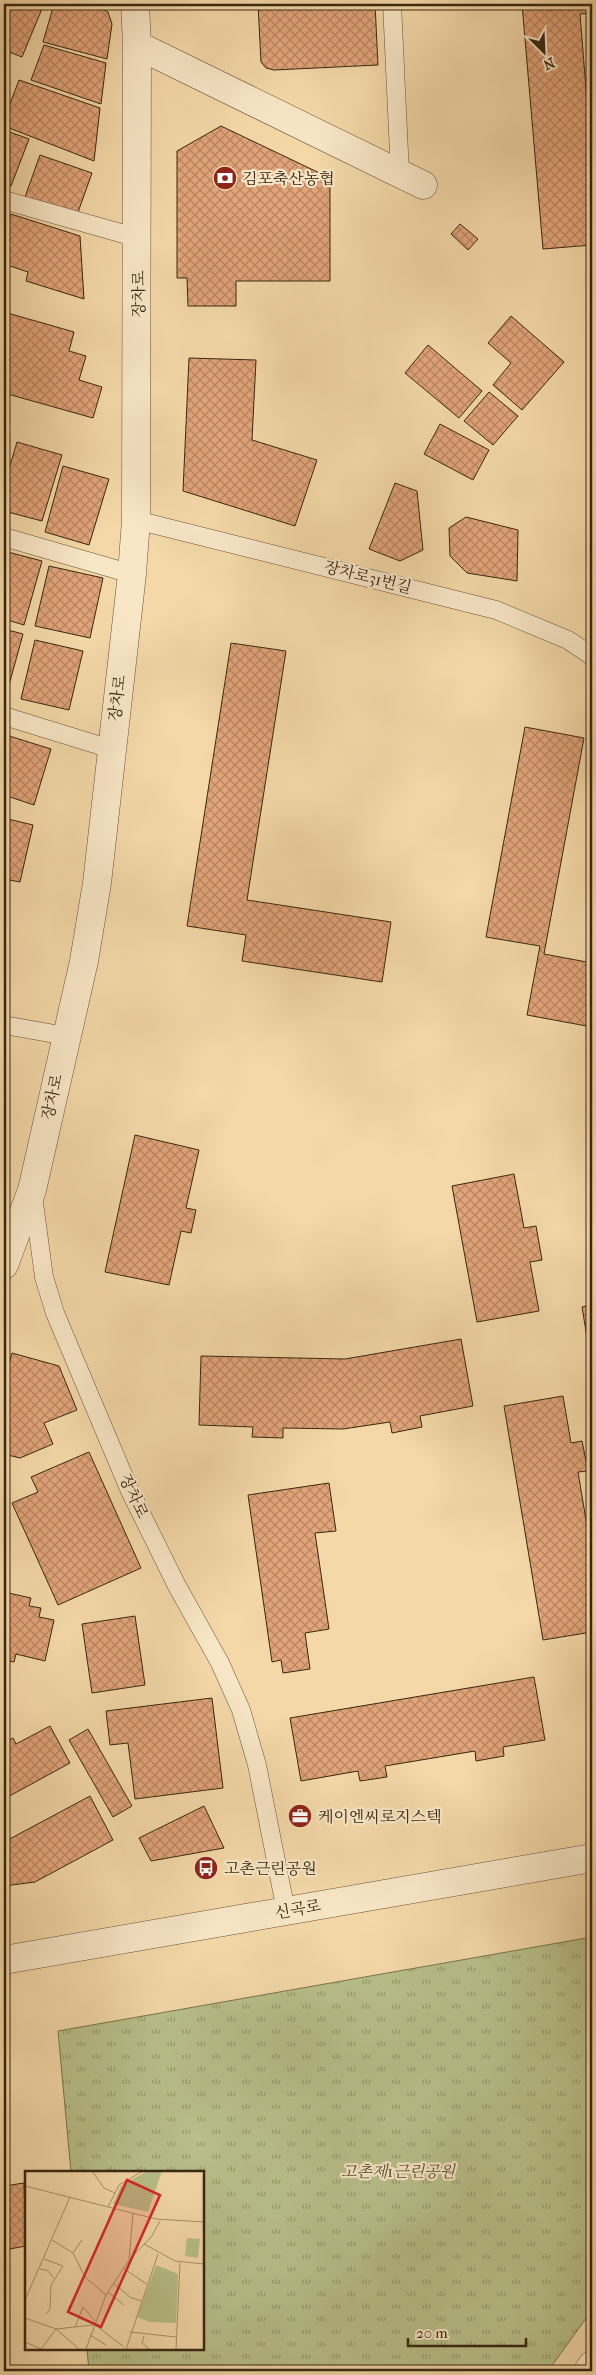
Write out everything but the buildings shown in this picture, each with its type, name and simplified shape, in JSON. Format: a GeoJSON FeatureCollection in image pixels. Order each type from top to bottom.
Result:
{"type":"FeatureCollection","features":[{"type":"Feature","properties":{"kind":"street","name":"장차로"},"geometry":{"type":"LineString","coordinates":[[32,1190],[84,961],[97,883],[132,574],[136,520],[138,238],[135,4]]}},
{"type":"Feature","properties":{"kind":"street"},"geometry":{"type":"LineString","coordinates":[[137,45],[411,180]]}},
{"type":"Feature","properties":{"kind":"street"},"geometry":{"type":"LineString","coordinates":[[4,1265],[32,1190]]}},
{"type":"Feature","properties":{"kind":"street","name":"신곡로"},"geometry":{"type":"LineString","coordinates":[[4,1960],[592,1858]]}},
{"type":"Feature","properties":{"kind":"street"},"geometry":{"type":"LineString","coordinates":[[588,2371],[592,2365]]}},
{"type":"Feature","properties":{"kind":"lane"},"geometry":{"type":"LineString","coordinates":[[392,4],[411,180]]}},
{"type":"Feature","properties":{"kind":"lane"},"geometry":{"type":"LineString","coordinates":[[4,200],[138,238]]}},
{"type":"Feature","properties":{"kind":"lane","name":"장차로31번길"},"geometry":{"type":"LineString","coordinates":[[136,520],[496,610],[568,640],[592,656]]}},
{"type":"Feature","properties":{"kind":"lane"},"geometry":{"type":"LineString","coordinates":[[4,536],[132,574]]}},
{"type":"Feature","properties":{"kind":"lane"},"geometry":{"type":"LineString","coordinates":[[4,716],[111,749]]}},
{"type":"Feature","properties":{"kind":"lane"},"geometry":{"type":"LineString","coordinates":[[4,1025],[66,1036]]}},
{"type":"Feature","properties":{"kind":"lane","name":"장차로"},"geometry":{"type":"LineString","coordinates":[[32,1190],[44,1277],[55,1312],[130,1491],[177,1586],[220,1663],[241,1710],[257,1764],[286,1911]]}},
{"type":"Feature","properties":{"kind":"green space","name":"고촌제1근린공원"},"geometry":{"type":"Polygon","coordinates":[[[592,1937],[592,2310],[548,2371],[89,2371],[87,2350],[204,2350],[204,2171],[71,2171],[58,2031],[592,1937]]]}},
{"type":"Feature","properties":{"kind":"place","name":"김포축산농협"},"geometry":{"type":"Point","coordinates":[225,178]}},
{"type":"Feature","properties":{"kind":"place","name":"케이엔씨로지스텍"},"geometry":{"type":"Point","coordinates":[300,1816]}},
{"type":"Feature","properties":{"kind":"place","name":"고촌근린공원"},"geometry":{"type":"Point","coordinates":[206,1868]}}]}
